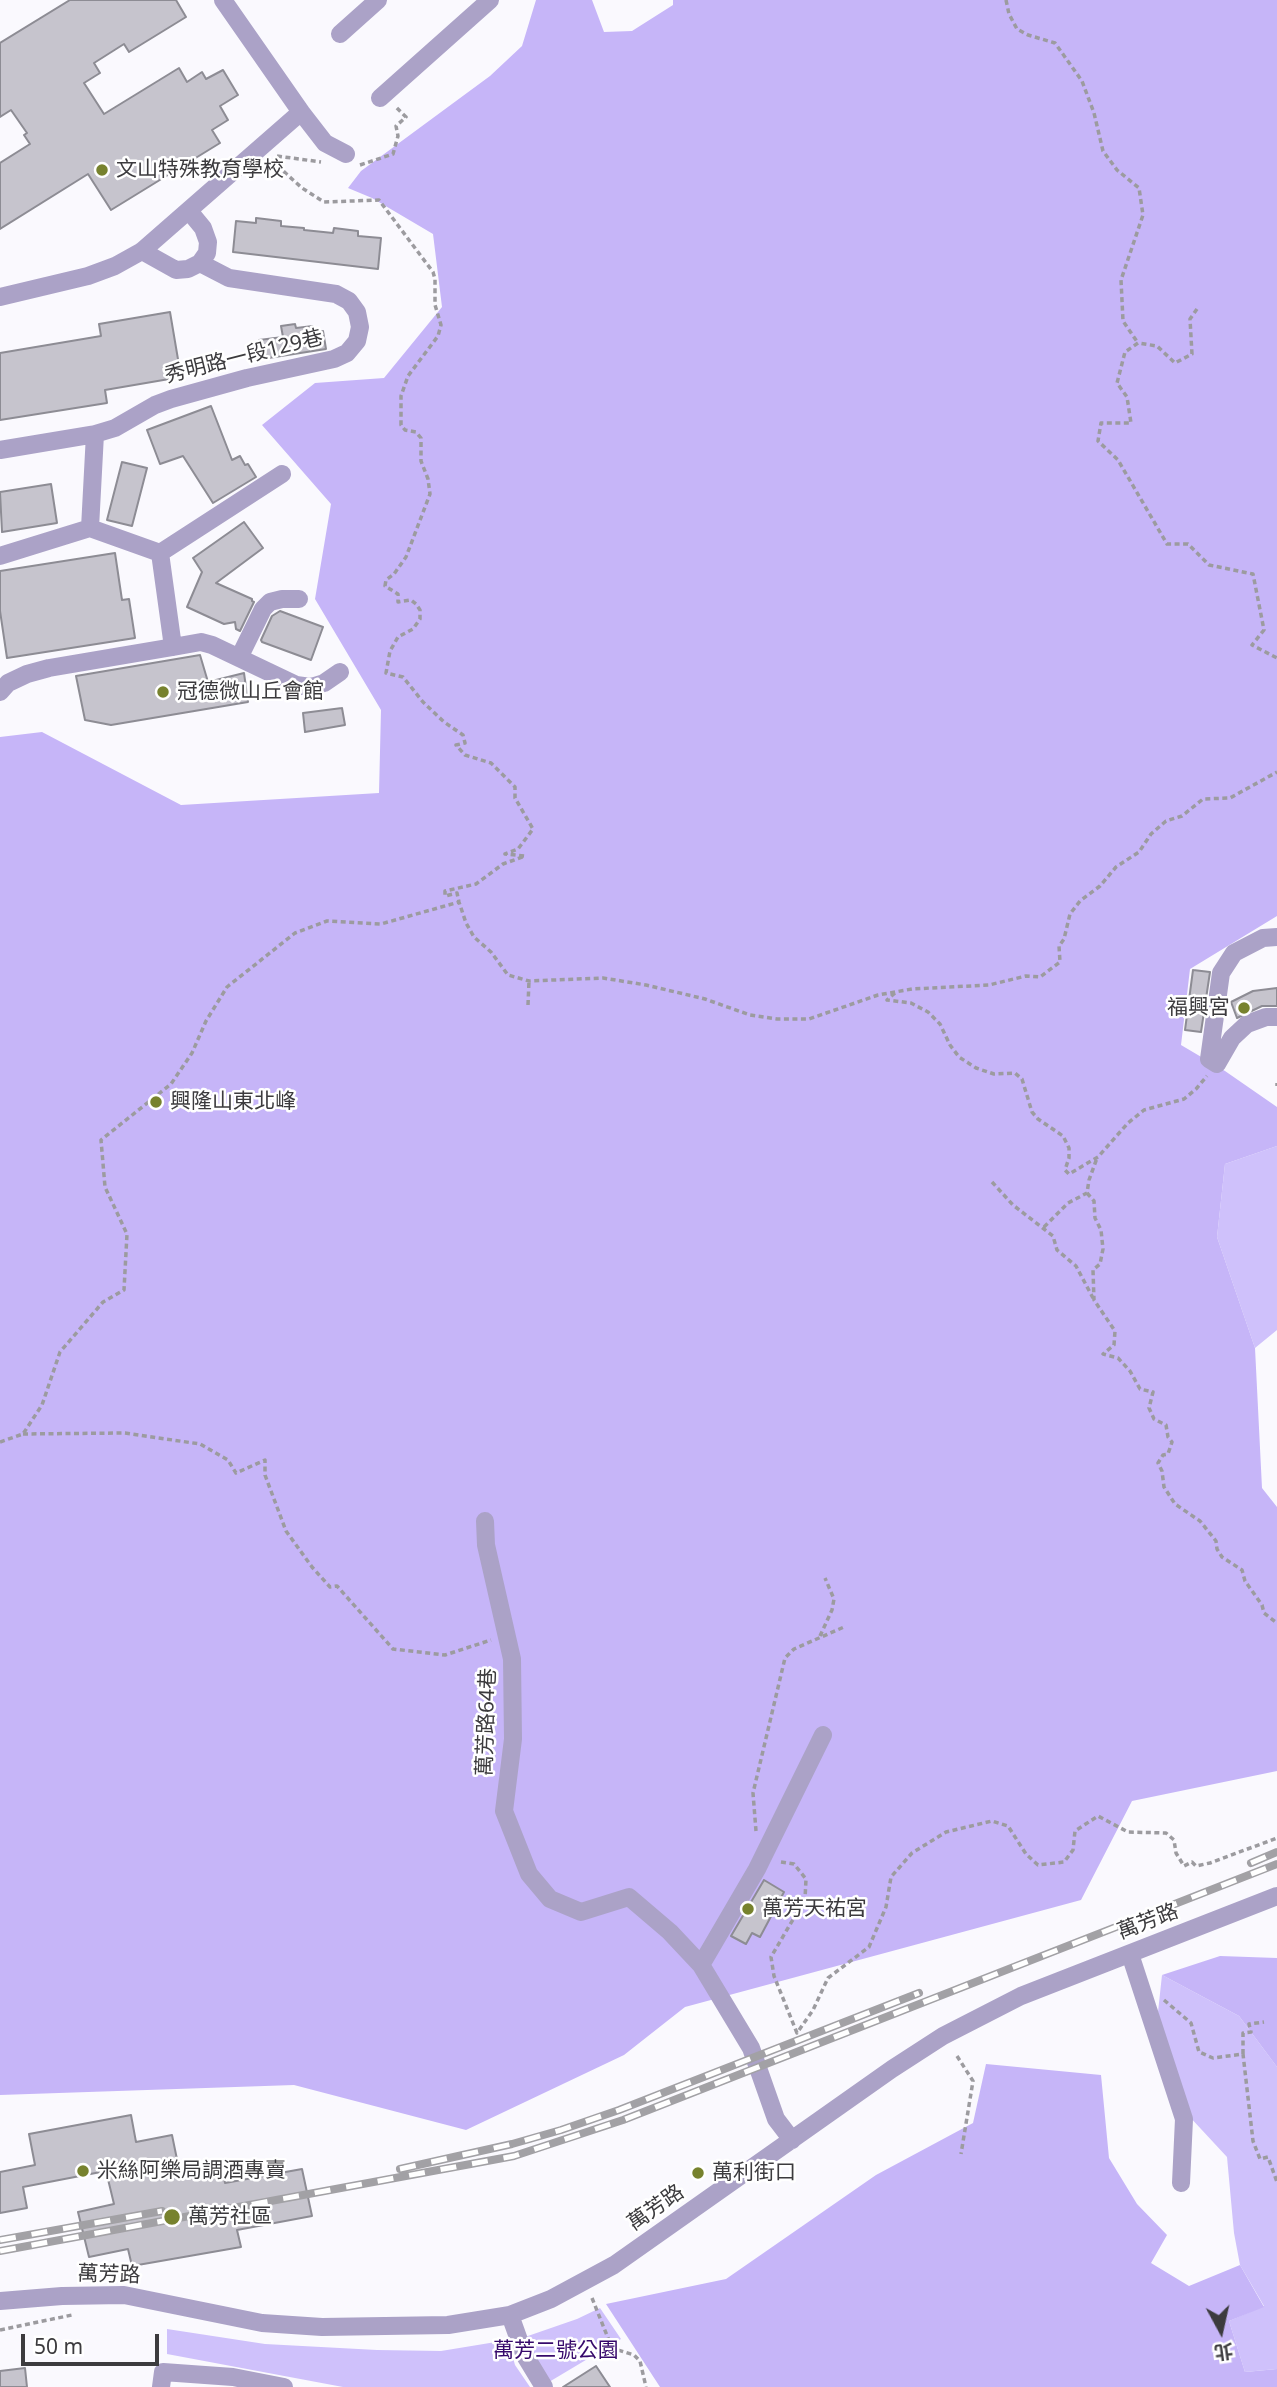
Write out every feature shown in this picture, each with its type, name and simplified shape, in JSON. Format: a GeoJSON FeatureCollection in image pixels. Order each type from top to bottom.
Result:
{"type":"FeatureCollection","features":[{"type":"Feature","properties":{"kind":"street"},"geometry":{"type":"LineString","coordinates":[[223,0],[325,143],[346,154]]}},
{"type":"Feature","properties":{"kind":"street"},"geometry":{"type":"LineString","coordinates":[[340,34],[378,0]]}},
{"type":"Feature","properties":{"kind":"street"},"geometry":{"type":"LineString","coordinates":[[380,98],[490,0]]}},
{"type":"Feature","properties":{"kind":"street"},"geometry":{"type":"LineString","coordinates":[[0,297],[88,276],[115,266],[142,251],[301,112]]}},
{"type":"Feature","properties":{"kind":"street"},"geometry":{"type":"LineString","coordinates":[[142,251],[176,270],[188,269],[200,263],[207,253],[208,242],[190,211]]}},
{"type":"Feature","properties":{"kind":"street","name":"秀明路一段129巷"},"geometry":{"type":"LineString","coordinates":[[95,434],[116,428],[155,405],[171,399],[247,378],[334,359],[347,353],[357,341],[360,327],[357,312],[349,301],[336,294],[229,278],[200,263]]}},
{"type":"Feature","properties":{"kind":"street"},"geometry":{"type":"LineString","coordinates":[[0,450],[95,434],[90,528]]}},
{"type":"Feature","properties":{"kind":"street"},"geometry":{"type":"LineString","coordinates":[[160,553],[282,474]]}},
{"type":"Feature","properties":{"kind":"street"},"geometry":{"type":"LineString","coordinates":[[0,556],[90,528],[160,553]]}},
{"type":"Feature","properties":{"kind":"street"},"geometry":{"type":"LineString","coordinates":[[160,553],[173,647]]}},
{"type":"Feature","properties":{"kind":"street"},"geometry":{"type":"LineString","coordinates":[[239,658],[263,609],[270,602],[282,598],[299,599]]}},
{"type":"Feature","properties":{"kind":"street"},"geometry":{"type":"LineString","coordinates":[[0,692],[8,683],[49,667],[201,642],[296,685],[311,687],[324,683],[340,672]]}},
{"type":"Feature","properties":{"kind":"street"},"geometry":{"type":"LineString","coordinates":[[1277,937],[1263,937],[1234,953],[1221,973],[1209,1059],[1217,1064],[1232,1038],[1247,1024],[1266,1017],[1277,1017]]}},
{"type":"Feature","properties":{"kind":"street","name":"萬芳路64巷"},"geometry":{"type":"LineString","coordinates":[[485,1521],[486,1545],[512,1659],[513,1739],[504,1811],[529,1874],[550,1899],[580,1912],[629,1897],[670,1933],[701,1965],[751,2048],[776,2119],[792,2140]]}},
{"type":"Feature","properties":{"kind":"street"},"geometry":{"type":"LineString","coordinates":[[701,1965],[757,1870],[823,1735]]}},
{"type":"Feature","properties":{"kind":"street","name":"萬芳路"},"geometry":{"type":"LineString","coordinates":[[0,2301],[124,2295],[262,2323],[322,2327],[448,2325],[510,2315],[551,2300],[614,2265],[943,2036],[1021,1996],[1277,1896]]}},
{"type":"Feature","properties":{"kind":"street"},"geometry":{"type":"LineString","coordinates":[[1130,1954],[1184,2119],[1181,2183]]}},
{"type":"Feature","properties":{"kind":"street"},"geometry":{"type":"LineString","coordinates":[[510,2315],[524,2354],[544,2387]]}},
{"type":"Feature","properties":{"kind":"street"},"geometry":{"type":"LineString","coordinates":[[161,2387],[163,2372],[233,2377],[284,2387]]}},
{"type":"Feature","properties":{"kind":"path"},"geometry":{"type":"LineString","coordinates":[[1006,0],[1009,14],[1017,29],[1055,43],[1082,81],[1094,113],[1103,151],[1117,170],[1139,188],[1143,215],[1121,280],[1123,321],[1138,343]]}},
{"type":"Feature","properties":{"kind":"path"},"geometry":{"type":"LineString","coordinates":[[259,149],[302,188],[324,202],[379,200],[433,272],[434,293],[441,325],[438,336],[408,376],[401,397],[401,425],[405,430],[416,432],[421,438],[421,461],[430,494],[406,557],[386,580],[385,586],[398,594],[398,602],[411,600],[416,604],[420,610],[419,620],[414,629],[398,637],[390,651],[386,673],[403,677],[423,702],[463,735],[465,743],[456,745],[465,755],[491,763],[515,787],[515,797],[533,829],[518,849],[505,854],[525,856],[503,864],[476,884],[445,891],[445,895],[457,893],[466,923],[474,937],[491,952],[508,975],[529,981],[603,978],[635,983],[705,999],[750,1015],[777,1019],[809,1018],[877,995],[912,989],[989,985],[1026,976],[1040,977],[1060,962],[1059,946],[1064,939],[1070,914],[1080,901],[1100,886],[1116,867],[1139,852],[1151,834],[1166,821],[1182,816],[1203,799],[1230,798],[1277,772]]}},
{"type":"Feature","properties":{"kind":"path"},"geometry":{"type":"LineString","coordinates":[[1197,309],[1190,319],[1192,354],[1175,363],[1157,346],[1138,343],[1125,352],[1117,383],[1127,397],[1131,423],[1101,423],[1098,441],[1118,460],[1167,544],[1188,544],[1209,565],[1253,574],[1264,630],[1252,645],[1277,658]]}},
{"type":"Feature","properties":{"kind":"path"},"geometry":{"type":"LineString","coordinates":[[23,1434],[42,1405],[60,1352],[103,1302],[124,1290],[127,1234],[105,1186],[101,1140],[171,1084],[192,1053],[206,1021],[227,987],[295,933],[327,921],[381,924],[459,902]]}},
{"type":"Feature","properties":{"kind":"path"},"geometry":{"type":"LineString","coordinates":[[528,1005],[529,981]]}},
{"type":"Feature","properties":{"kind":"path"},"geometry":{"type":"LineString","coordinates":[[897,992],[887,1000],[911,1003],[928,1012],[940,1024],[950,1045],[959,1056],[976,1068],[994,1074],[1015,1073],[1022,1079],[1032,1112],[1063,1136],[1069,1148],[1066,1173],[1072,1173],[1087,1161],[1098,1157]]}},
{"type":"Feature","properties":{"kind":"path"},"geometry":{"type":"LineString","coordinates":[[1094,1300],[1093,1270],[1100,1264],[1103,1249],[1101,1230],[1095,1218],[1094,1201],[1087,1193],[1098,1157],[1143,1110],[1184,1098],[1196,1089]]}},
{"type":"Feature","properties":{"kind":"path"},"geometry":{"type":"LineString","coordinates":[[992,1182],[1013,1205],[1044,1227],[1053,1236],[1056,1251],[1076,1266],[1115,1331],[1114,1345],[1103,1354],[1118,1358],[1130,1371],[1140,1389],[1153,1392],[1149,1408],[1154,1419],[1166,1425],[1168,1437],[1172,1442],[1168,1454],[1163,1455],[1158,1463],[1163,1471],[1164,1487],[1175,1504],[1200,1521],[1216,1541],[1222,1557],[1242,1570],[1245,1581],[1262,1605],[1264,1613],[1277,1623]]}},
{"type":"Feature","properties":{"kind":"path"},"geometry":{"type":"LineString","coordinates":[[1044,1227],[1068,1203],[1087,1193]]}},
{"type":"Feature","properties":{"kind":"path"},"geometry":{"type":"LineString","coordinates":[[0,1442],[23,1434],[125,1433],[200,1444],[228,1460],[236,1473],[265,1460],[265,1475],[286,1531],[330,1587],[337,1586],[393,1649],[445,1655],[507,1636]]}},
{"type":"Feature","properties":{"kind":"path"},"geometry":{"type":"LineString","coordinates":[[819,1638],[832,1611],[834,1599],[825,1578]]}},
{"type":"Feature","properties":{"kind":"path"},"geometry":{"type":"LineString","coordinates":[[769,1847],[757,1842],[753,1793],[785,1658],[794,1649],[844,1626]]}},
{"type":"Feature","properties":{"kind":"path"},"geometry":{"type":"LineString","coordinates":[[757,1870],[777,1861],[794,1864],[806,1879],[805,1899],[771,1957],[774,1976],[797,2033],[813,2010],[828,1978],[869,1947],[886,1907],[891,1877],[912,1853],[946,1832],[992,1821],[1009,1826],[1026,1854],[1038,1865],[1064,1861],[1073,1850],[1075,1831],[1098,1816],[1128,1832],[1166,1833],[1174,1840],[1175,1853],[1184,1866],[1192,1862],[1196,1866],[1210,1863],[1277,1838]]}},
{"type":"Feature","properties":{"kind":"path"},"geometry":{"type":"LineString","coordinates":[[1138,1979],[1191,2023],[1199,2052],[1213,2057],[1243,2054]]}},
{"type":"Feature","properties":{"kind":"path"},"geometry":{"type":"LineString","coordinates":[[1264,2022],[1250,2024],[1251,2032],[1243,2033],[1243,2054],[1254,2141],[1261,2159],[1268,2157],[1277,2182]]}},
{"type":"Feature","properties":{"kind":"path"},"geometry":{"type":"LineString","coordinates":[[957,2056],[973,2081],[961,2154]]}},
{"type":"Feature","properties":{"kind":"path"},"geometry":{"type":"LineString","coordinates":[[585,2283],[610,2343],[640,2361],[646,2387]]}},
{"type":"Feature","properties":{"kind":"green space"},"geometry":{"type":"Polygon","coordinates":[[[1277,1146],[1277,1330],[1255,1348],[1217,1237],[1225,1164],[1277,1146]]]}},
{"type":"Feature","properties":{"kind":"green space"},"geometry":{"type":"Polygon","coordinates":[[[1162,1975],[1239,2016],[1277,2067],[1277,2369],[1245,2372],[1229,2321],[1264,2306],[1240,2265],[1234,2233],[1227,2157],[1188,2115],[1158,2012],[1162,1975]]]}},
{"type":"Feature","properties":{"kind":"green space","name":"萬芳二號公園"},"geometry":{"type":"Polygon","coordinates":[[[600,2308],[621,2339],[549,2382],[531,2357],[525,2337],[600,2308]]]}},
{"type":"Feature","properties":{"kind":"green space"},"geometry":{"type":"Polygon","coordinates":[[[167,2329],[265,2344],[377,2350],[441,2351],[508,2340],[515,2365],[530,2387],[343,2387],[167,2354],[167,2329]]]}},
{"type":"Feature","properties":{"kind":"shaded area"},"geometry":{"type":"Polygon","coordinates":[[[536,0],[592,0],[604,32],[632,31],[673,5],[673,0],[1277,0],[1277,916],[1190,969],[1181,1045],[1277,1107],[1277,1146],[1225,1164],[1217,1237],[1255,1348],[1262,1488],[1277,1507],[1277,1771],[1132,1801],[1081,1900],[685,2007],[624,2055],[466,2130],[294,2085],[0,2095],[0,737],[42,732],[181,805],[379,793],[381,710],[315,599],[331,504],[262,425],[315,383],[384,378],[442,307],[433,234],[372,198],[348,188],[361,171],[490,76],[522,46],[536,0]]]}},
{"type":"Feature","properties":{"kind":"shaded area"},"geometry":{"type":"Polygon","coordinates":[[[1220,1956],[1277,1958],[1277,2067],[1239,2016],[1162,1975],[1220,1956]]]}},
{"type":"Feature","properties":{"kind":"shaded area"},"geometry":{"type":"Polygon","coordinates":[[[986,2064],[1101,2075],[1109,2158],[1137,2204],[1167,2235],[1151,2263],[1189,2286],[1240,2265],[1264,2307],[1229,2321],[1245,2372],[1277,2369],[1277,2387],[660,2387],[606,2304],[726,2279],[876,2175],[973,2123],[986,2064]]]}},
{"type":"Feature","properties":{"kind":"building","name":"文山特殊教育學校"},"geometry":{"type":"Polygon","coordinates":[[[70,0],[176,0],[186,17],[129,52],[124,44],[94,63],[100,73],[84,83],[104,114],[179,68],[187,82],[202,72],[206,79],[223,70],[238,95],[220,106],[228,120],[212,130],[220,143],[111,210],[88,174],[0,229],[0,163],[30,144],[24,135],[27,133],[11,110],[0,117],[0,43],[70,0]]]}},
{"type":"Feature","properties":{"kind":"building"},"geometry":{"type":"Polygon","coordinates":[[[256,218],[281,221],[281,226],[304,230],[333,233],[334,228],[358,231],[358,236],[381,238],[378,269],[233,252],[236,221],[256,223],[256,218]]]}},
{"type":"Feature","properties":{"kind":"building"},"geometry":{"type":"Polygon","coordinates":[[[170,312],[181,377],[105,390],[107,403],[0,420],[0,353],[101,336],[99,324],[170,312]]]}},
{"type":"Feature","properties":{"kind":"building"},"geometry":{"type":"Polygon","coordinates":[[[295,324],[296,328],[313,326],[314,332],[323,331],[326,349],[262,359],[259,340],[283,337],[281,326],[295,324]]]}},
{"type":"Feature","properties":{"kind":"building"},"geometry":{"type":"Polygon","coordinates":[[[211,406],[232,460],[240,456],[256,477],[213,503],[183,456],[160,464],[147,430],[211,406]]]}},
{"type":"Feature","properties":{"kind":"building"},"geometry":{"type":"Polygon","coordinates":[[[122,462],[147,468],[132,526],[107,520],[122,462]]]}},
{"type":"Feature","properties":{"kind":"building"},"geometry":{"type":"Polygon","coordinates":[[[51,484],[57,523],[2,532],[0,492],[51,484]]]}},
{"type":"Feature","properties":{"kind":"building"},"geometry":{"type":"Polygon","coordinates":[[[244,522],[263,548],[216,583],[254,602],[240,631],[236,629],[235,622],[224,624],[187,607],[202,572],[193,558],[244,522]]]}},
{"type":"Feature","properties":{"kind":"building"},"geometry":{"type":"Polygon","coordinates":[[[115,553],[122,600],[129,599],[135,638],[7,658],[0,611],[0,571],[115,553]]]}},
{"type":"Feature","properties":{"kind":"building"},"geometry":{"type":"Polygon","coordinates":[[[280,611],[323,627],[311,660],[262,642],[272,616],[280,611]]]}},
{"type":"Feature","properties":{"kind":"building","name":"冠德微山丘會館"},"geometry":{"type":"Polygon","coordinates":[[[200,655],[208,682],[244,673],[248,702],[111,725],[85,720],[76,676],[200,655]]]}},
{"type":"Feature","properties":{"kind":"building"},"geometry":{"type":"Polygon","coordinates":[[[342,708],[345,725],[305,732],[303,713],[342,708]]]}},
{"type":"Feature","properties":{"kind":"building"},"geometry":{"type":"Polygon","coordinates":[[[1193,970],[1210,972],[1201,1032],[1185,1030],[1193,970]]]}},
{"type":"Feature","properties":{"kind":"building"},"geometry":{"type":"Polygon","coordinates":[[[1277,988],[1277,1006],[1262,1006],[1237,1018],[1231,1002],[1253,991],[1277,988]]]}},
{"type":"Feature","properties":{"kind":"building"},"geometry":{"type":"Polygon","coordinates":[[[764,1880],[784,1892],[760,1937],[752,1933],[746,1944],[731,1936],[764,1880]]]}},
{"type":"Feature","properties":{"kind":"building"},"geometry":{"type":"Polygon","coordinates":[[[131,2115],[136,2142],[172,2135],[180,2174],[222,2167],[225,2183],[302,2169],[312,2216],[237,2230],[241,2247],[132,2266],[128,2249],[89,2257],[78,2212],[114,2204],[106,2171],[23,2187],[27,2208],[0,2213],[0,2172],[35,2165],[29,2134],[131,2115]]]}},
{"type":"Feature","properties":{"kind":"building"},"geometry":{"type":"Polygon","coordinates":[[[596,2366],[610,2387],[563,2387],[596,2366]]]}},
{"type":"Feature","properties":{"kind":"building"},"geometry":{"type":"Polygon","coordinates":[[[25,2368],[27,2387],[0,2387],[0,2371],[25,2368]]]}},
{"type":"Feature","properties":{"kind":"railway"},"geometry":{"type":"LineString","coordinates":[[1251,1863],[1277,1852]]}},
{"type":"Feature","properties":{"kind":"railway"},"geometry":{"type":"LineString","coordinates":[[0,2251],[514,2156],[623,2120],[1277,1864]]}},
{"type":"Feature","properties":{"kind":"railway"},"geometry":{"type":"LineString","coordinates":[[400,2169],[561,2130],[919,1993]]}},
{"type":"Feature","properties":{"kind":"railway"},"geometry":{"type":"LineString","coordinates":[[0,2240],[162,2211]]}},
{"type":"Feature","properties":{"kind":"place","name":"文山特殊教育學校"},"geometry":{"type":"Point","coordinates":[102,170]}},
{"type":"Feature","properties":{"kind":"place","name":"冠德微山丘會館"},"geometry":{"type":"Point","coordinates":[163,692]}},
{"type":"Feature","properties":{"kind":"place","name":"福興宮"},"geometry":{"type":"Point","coordinates":[1244,1008]}},
{"type":"Feature","properties":{"kind":"place","name":"興隆山東北峰"},"geometry":{"type":"Point","coordinates":[156,1102]}},
{"type":"Feature","properties":{"kind":"place","name":"萬芳天祐宮"},"geometry":{"type":"Point","coordinates":[748,1909]}},
{"type":"Feature","properties":{"kind":"place","name":"米絲阿樂局調酒專賣"},"geometry":{"type":"Point","coordinates":[83,2171]}},
{"type":"Feature","properties":{"kind":"place","name":"萬利街口"},"geometry":{"type":"Point","coordinates":[698,2173]}},
{"type":"Feature","properties":{"kind":"place","name":"萬芳社區"},"geometry":{"type":"Point","coordinates":[172,2217]}}]}
